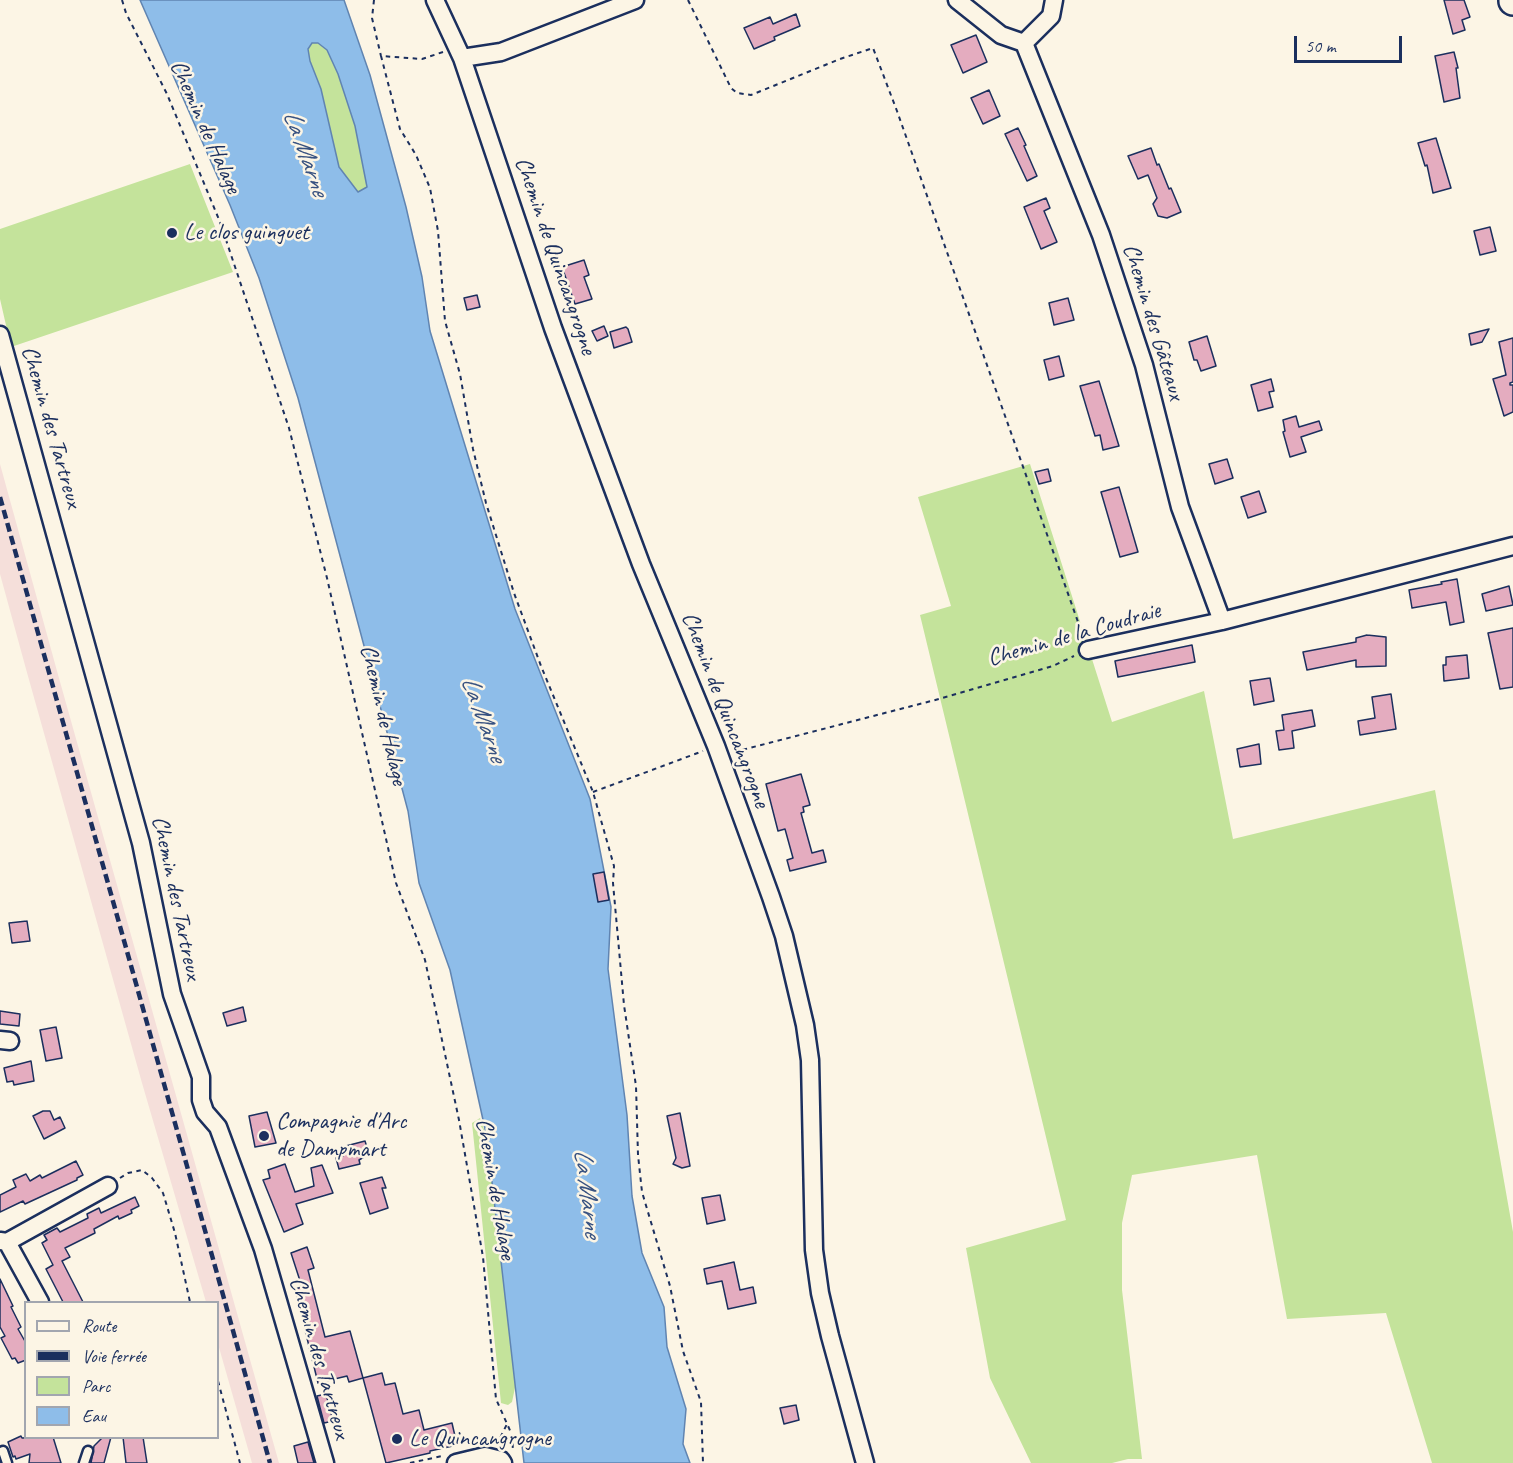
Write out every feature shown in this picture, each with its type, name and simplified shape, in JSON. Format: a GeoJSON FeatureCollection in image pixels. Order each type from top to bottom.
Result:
{"type":"FeatureCollection","features":[{"type":"Feature","properties":{"kind":"street","name":"Chemin de Quincangrogne"},"geometry":{"type":"LineString","coordinates":[[435,0],[459,52],[553,328],[641,564],[717,751],[771,897],[794,972],[810,1060],[814,1250],[820,1293],[865,1463]]}},
{"type":"Feature","properties":{"kind":"street"},"geometry":{"type":"LineString","coordinates":[[459,52],[501,52],[635,0]]}},
{"type":"Feature","properties":{"kind":"street"},"geometry":{"type":"LineString","coordinates":[[957,0],[1001,35],[1024,43],[1051,16],[1054,0]]}},
{"type":"Feature","properties":{"kind":"street","name":"Chemin des Gâteaux"},"geometry":{"type":"LineString","coordinates":[[1024,43],[1101,235],[1144,365],[1180,507],[1222,621]]}},
{"type":"Feature","properties":{"kind":"street","name":"Chemin des Tartreux"},"geometry":{"type":"LineString","coordinates":[[0,335],[141,843],[172,994],[201,1077],[201,1100],[205,1112],[218,1127],[263,1250],[324,1463]]}},
{"type":"Feature","properties":{"kind":"street","name":"Chemin de la Coudraie"},"geometry":{"type":"LineString","coordinates":[[1088,650],[1222,621],[1513,546]]}},
{"type":"Feature","properties":{"kind":"street"},"geometry":{"type":"LineString","coordinates":[[39,1301],[3,1241],[108,1186]]}},
{"type":"Feature","properties":{"kind":"street"},"geometry":{"type":"LineString","coordinates":[[456,1463],[485,1456],[506,1459]]}},
{"type":"Feature","properties":{"kind":"lane"},"geometry":{"type":"LineString","coordinates":[[3,1451],[7,1463]]}},
{"type":"Feature","properties":{"kind":"lane"},"geometry":{"type":"LineString","coordinates":[[84,1463],[88,1451]]}},
{"type":"Feature","properties":{"kind":"path","name":"Chemin de Halage"},"geometry":{"type":"LineString","coordinates":[[122,0],[126,13],[167,94],[220,222],[290,428],[330,590],[396,883],[428,972],[459,1120],[483,1257],[496,1399],[512,1435],[506,1459]]}},
{"type":"Feature","properties":{"kind":"path"},"geometry":{"type":"LineString","coordinates":[[374,0],[372,18],[400,129],[416,155],[430,188],[438,231],[445,321],[460,374],[473,449],[486,503],[533,646],[593,792],[614,866],[613,883],[619,958],[636,1086],[638,1155],[642,1192],[664,1264],[683,1351],[701,1402],[703,1463]]}},
{"type":"Feature","properties":{"kind":"path"},"geometry":{"type":"LineString","coordinates":[[688,0],[731,88],[737,93],[751,95],[873,48],[1088,650]]}},
{"type":"Feature","properties":{"kind":"path"},"geometry":{"type":"LineString","coordinates":[[381,56],[422,60],[459,52]]}},
{"type":"Feature","properties":{"kind":"path","name":"Chemin de la Coudraie"},"geometry":{"type":"LineString","coordinates":[[593,792],[717,751],[939,699],[1053,666],[1088,650]]}},
{"type":"Feature","properties":{"kind":"path"},"geometry":{"type":"LineString","coordinates":[[108,1186],[128,1173],[142,1170],[152,1178],[163,1193],[176,1233],[190,1301]]}},
{"type":"Feature","properties":{"kind":"path"},"geometry":{"type":"LineString","coordinates":[[219,1385],[240,1463]]}},
{"type":"Feature","properties":{"kind":"shaded area"},"geometry":{"type":"Polygon","coordinates":[[[0,464],[279,1463],[252,1463],[219,1348],[219,1301],[206,1301],[142,1083],[0,574],[0,464]]]}},
{"type":"Feature","properties":{"kind":"green space"},"geometry":{"type":"Polygon","coordinates":[[[312,43],[318,43],[327,50],[338,74],[355,126],[367,187],[358,193],[339,167],[321,89],[310,61],[308,49],[312,43]]]}},
{"type":"Feature","properties":{"kind":"green space"},"geometry":{"type":"Polygon","coordinates":[[[190,164],[233,272],[11,347],[0,299],[0,229],[190,164]]]}},
{"type":"Feature","properties":{"kind":"green space"},"geometry":{"type":"Polygon","coordinates":[[[1030,464],[1112,722],[1204,691],[1233,839],[1435,790],[1513,1232],[1513,1463],[1432,1463],[1386,1313],[1287,1319],[1257,1155],[1132,1175],[1122,1223],[1122,1290],[1142,1459],[1128,1459],[1112,1463],[1031,1463],[990,1378],[966,1248],[1066,1220],[920,615],[951,606],[918,497],[1030,464]]]}},
{"type":"Feature","properties":{"kind":"green space"},"geometry":{"type":"Polygon","coordinates":[[[480,1118],[487,1138],[516,1383],[512,1402],[508,1405],[501,1403],[472,1123],[480,1118]]]}},
{"type":"Feature","properties":{"kind":"water","name":"La Marne"},"geometry":{"type":"Polygon","coordinates":[[[140,0],[344,0],[370,75],[406,207],[422,277],[430,331],[515,609],[590,799],[611,907],[608,969],[627,1115],[632,1196],[642,1253],[664,1307],[667,1347],[686,1409],[683,1444],[690,1463],[524,1463],[487,1138],[450,970],[419,883],[408,811],[298,398],[259,278],[230,205],[140,0]],[[312,43],[308,49],[310,61],[321,89],[339,167],[358,192],[367,187],[355,126],[338,74],[327,50],[318,43],[312,43]]]}},
{"type":"Feature","properties":{"kind":"building"},"geometry":{"type":"Polygon","coordinates":[[[1444,0],[1464,0],[1470,17],[1462,20],[1465,30],[1453,34],[1444,0]]]}},
{"type":"Feature","properties":{"kind":"building"},"geometry":{"type":"Polygon","coordinates":[[[796,14],[800,26],[754,49],[744,28],[770,17],[773,24],[796,14]]]}},
{"type":"Feature","properties":{"kind":"building"},"geometry":{"type":"Polygon","coordinates":[[[976,35],[987,62],[963,73],[951,45],[976,35]]]}},
{"type":"Feature","properties":{"kind":"building"},"geometry":{"type":"Polygon","coordinates":[[[1454,52],[1458,68],[1456,68],[1460,98],[1444,102],[1435,56],[1454,52]]]}},
{"type":"Feature","properties":{"kind":"building"},"geometry":{"type":"Polygon","coordinates":[[[989,90],[1000,116],[983,124],[971,98],[989,90]]]}},
{"type":"Feature","properties":{"kind":"building"},"geometry":{"type":"Polygon","coordinates":[[[1018,128],[1037,176],[1027,181],[1005,134],[1018,128]]]}},
{"type":"Feature","properties":{"kind":"building"},"geometry":{"type":"Polygon","coordinates":[[[1436,138],[1451,188],[1433,193],[1427,165],[1425,166],[1418,143],[1436,138]]]}},
{"type":"Feature","properties":{"kind":"building"},"geometry":{"type":"Polygon","coordinates":[[[1151,148],[1181,212],[1167,218],[1158,216],[1153,204],[1157,198],[1148,175],[1138,179],[1128,156],[1151,148]]]}},
{"type":"Feature","properties":{"kind":"building"},"geometry":{"type":"Polygon","coordinates":[[[1046,198],[1050,208],[1044,211],[1057,242],[1041,249],[1024,207],[1046,198]]]}},
{"type":"Feature","properties":{"kind":"building"},"geometry":{"type":"Polygon","coordinates":[[[1490,227],[1496,251],[1480,255],[1474,231],[1490,227]]]}},
{"type":"Feature","properties":{"kind":"building"},"geometry":{"type":"Polygon","coordinates":[[[584,260],[589,275],[584,277],[592,299],[575,304],[562,267],[584,260]]]}},
{"type":"Feature","properties":{"kind":"building"},"geometry":{"type":"Polygon","coordinates":[[[477,295],[480,307],[467,310],[464,298],[477,295]]]}},
{"type":"Feature","properties":{"kind":"building"},"geometry":{"type":"Polygon","coordinates":[[[1068,298],[1074,320],[1054,325],[1049,303],[1068,298]]]}},
{"type":"Feature","properties":{"kind":"building"},"geometry":{"type":"Polygon","coordinates":[[[604,326],[608,336],[597,341],[592,331],[604,326]]]}},
{"type":"Feature","properties":{"kind":"building"},"geometry":{"type":"Polygon","coordinates":[[[626,327],[632,342],[614,348],[610,332],[626,327]]]}},
{"type":"Feature","properties":{"kind":"building"},"geometry":{"type":"Polygon","coordinates":[[[1489,329],[1482,342],[1471,345],[1469,334],[1489,329]]]}},
{"type":"Feature","properties":{"kind":"building"},"geometry":{"type":"Polygon","coordinates":[[[1207,336],[1216,366],[1201,371],[1197,360],[1194,360],[1189,342],[1207,336]]]}},
{"type":"Feature","properties":{"kind":"building"},"geometry":{"type":"Polygon","coordinates":[[[1513,338],[1513,382],[1510,385],[1513,385],[1513,412],[1504,416],[1493,379],[1506,375],[1499,342],[1513,338]]]}},
{"type":"Feature","properties":{"kind":"building"},"geometry":{"type":"Polygon","coordinates":[[[1059,356],[1064,376],[1049,380],[1044,360],[1059,356]]]}},
{"type":"Feature","properties":{"kind":"building"},"geometry":{"type":"Polygon","coordinates":[[[1271,379],[1274,391],[1269,392],[1273,407],[1258,411],[1251,385],[1271,379]]]}},
{"type":"Feature","properties":{"kind":"building"},"geometry":{"type":"Polygon","coordinates":[[[1099,381],[1119,446],[1103,450],[1100,435],[1095,436],[1080,386],[1099,381]]]}},
{"type":"Feature","properties":{"kind":"building"},"geometry":{"type":"Polygon","coordinates":[[[1296,416],[1299,427],[1319,421],[1322,430],[1301,437],[1306,452],[1290,457],[1283,432],[1285,431],[1283,420],[1296,416]]]}},
{"type":"Feature","properties":{"kind":"building"},"geometry":{"type":"Polygon","coordinates":[[[1227,459],[1233,478],[1215,484],[1209,464],[1227,459]]]}},
{"type":"Feature","properties":{"kind":"building"},"geometry":{"type":"Polygon","coordinates":[[[1048,469],[1051,481],[1039,484],[1035,472],[1048,469]]]}},
{"type":"Feature","properties":{"kind":"building"},"geometry":{"type":"Polygon","coordinates":[[[1119,487],[1138,552],[1120,557],[1101,492],[1119,487]]]}},
{"type":"Feature","properties":{"kind":"building"},"geometry":{"type":"Polygon","coordinates":[[[1259,491],[1266,512],[1248,518],[1241,497],[1259,491]]]}},
{"type":"Feature","properties":{"kind":"building"},"geometry":{"type":"Polygon","coordinates":[[[1457,579],[1464,622],[1450,625],[1446,602],[1412,608],[1409,590],[1457,579]]]}},
{"type":"Feature","properties":{"kind":"building"},"geometry":{"type":"Polygon","coordinates":[[[1509,586],[1513,605],[1486,611],[1482,594],[1509,586]]]}},
{"type":"Feature","properties":{"kind":"building"},"geometry":{"type":"Polygon","coordinates":[[[1513,628],[1513,687],[1500,689],[1488,633],[1513,628]]]}},
{"type":"Feature","properties":{"kind":"building"},"geometry":{"type":"Polygon","coordinates":[[[1367,635],[1386,637],[1386,666],[1356,667],[1356,660],[1307,670],[1303,652],[1356,642],[1356,638],[1367,635]]]}},
{"type":"Feature","properties":{"kind":"building"},"geometry":{"type":"Polygon","coordinates":[[[1192,645],[1195,662],[1118,677],[1115,661],[1192,645]]]}},
{"type":"Feature","properties":{"kind":"building"},"geometry":{"type":"Polygon","coordinates":[[[1467,655],[1469,678],[1444,681],[1443,665],[1446,665],[1446,657],[1467,655]]]}},
{"type":"Feature","properties":{"kind":"building"},"geometry":{"type":"Polygon","coordinates":[[[1270,678],[1274,701],[1254,705],[1250,681],[1270,678]]]}},
{"type":"Feature","properties":{"kind":"building"},"geometry":{"type":"Polygon","coordinates":[[[1391,694],[1396,729],[1360,735],[1358,721],[1375,718],[1372,697],[1391,694]]]}},
{"type":"Feature","properties":{"kind":"building"},"geometry":{"type":"Polygon","coordinates":[[[1312,710],[1315,726],[1292,731],[1294,748],[1279,750],[1276,731],[1284,730],[1282,715],[1312,710]]]}},
{"type":"Feature","properties":{"kind":"building"},"geometry":{"type":"Polygon","coordinates":[[[1259,744],[1261,764],[1240,767],[1237,749],[1259,744]]]}},
{"type":"Feature","properties":{"kind":"building"},"geometry":{"type":"Polygon","coordinates":[[[801,774],[810,805],[803,807],[804,812],[801,813],[812,853],[823,850],[826,862],[790,871],[787,860],[793,858],[785,829],[778,831],[766,784],[801,774]]]}},
{"type":"Feature","properties":{"kind":"building"},"geometry":{"type":"Polygon","coordinates":[[[604,872],[609,900],[598,902],[593,874],[604,872]]]}},
{"type":"Feature","properties":{"kind":"building"},"geometry":{"type":"Polygon","coordinates":[[[27,921],[30,941],[12,943],[9,923],[27,921]]]}},
{"type":"Feature","properties":{"kind":"building"},"geometry":{"type":"Polygon","coordinates":[[[243,1007],[246,1021],[227,1026],[223,1013],[243,1007]]]}},
{"type":"Feature","properties":{"kind":"building"},"geometry":{"type":"Polygon","coordinates":[[[0,1011],[20,1014],[19,1026],[0,1024],[0,1011]]]}},
{"type":"Feature","properties":{"kind":"building"},"geometry":{"type":"Polygon","coordinates":[[[56,1027],[62,1058],[46,1061],[40,1030],[56,1027]]]}},
{"type":"Feature","properties":{"kind":"building"},"geometry":{"type":"Polygon","coordinates":[[[31,1061],[34,1081],[14,1085],[13,1081],[7,1082],[4,1068],[31,1061]]]}},
{"type":"Feature","properties":{"kind":"building"},"geometry":{"type":"Polygon","coordinates":[[[43,1111],[50,1111],[54,1120],[60,1117],[65,1128],[44,1139],[33,1116],[43,1111]]]}},
{"type":"Feature","properties":{"kind":"building"},"geometry":{"type":"Polygon","coordinates":[[[267,1112],[276,1143],[255,1147],[249,1116],[267,1112]]]}},
{"type":"Feature","properties":{"kind":"building"},"geometry":{"type":"Polygon","coordinates":[[[680,1113],[690,1166],[682,1168],[673,1164],[676,1158],[667,1116],[680,1113]]]}},
{"type":"Feature","properties":{"kind":"building"},"geometry":{"type":"Polygon","coordinates":[[[365,1141],[369,1154],[359,1160],[360,1164],[339,1169],[336,1158],[343,1156],[342,1147],[365,1141]]]}},
{"type":"Feature","properties":{"kind":"building"},"geometry":{"type":"Polygon","coordinates":[[[76,1161],[83,1175],[77,1180],[25,1204],[23,1201],[0,1212],[0,1195],[16,1187],[13,1180],[26,1174],[30,1181],[40,1175],[42,1178],[76,1161]]]}},
{"type":"Feature","properties":{"kind":"building"},"geometry":{"type":"Polygon","coordinates":[[[285,1164],[295,1192],[314,1186],[311,1168],[322,1165],[333,1193],[296,1204],[303,1224],[284,1232],[263,1180],[270,1178],[268,1170],[285,1164]]]}},
{"type":"Feature","properties":{"kind":"building"},"geometry":{"type":"Polygon","coordinates":[[[382,1177],[386,1188],[382,1188],[388,1208],[370,1214],[360,1183],[382,1177]]]}},
{"type":"Feature","properties":{"kind":"building"},"geometry":{"type":"Polygon","coordinates":[[[720,1195],[725,1220],[707,1224],[702,1198],[720,1195]]]}},
{"type":"Feature","properties":{"kind":"building"},"geometry":{"type":"Polygon","coordinates":[[[135,1197],[139,1206],[131,1210],[132,1213],[119,1219],[118,1216],[94,1229],[95,1233],[65,1248],[70,1257],[62,1261],[82,1301],[62,1301],[46,1269],[53,1265],[42,1243],[47,1240],[44,1235],[57,1228],[60,1232],[88,1218],[87,1214],[99,1208],[101,1213],[135,1197]]]}},
{"type":"Feature","properties":{"kind":"building"},"geometry":{"type":"Polygon","coordinates":[[[307,1247],[314,1268],[308,1270],[325,1337],[350,1331],[363,1378],[349,1382],[347,1376],[318,1383],[295,1289],[302,1287],[291,1253],[307,1247]]]}},
{"type":"Feature","properties":{"kind":"building"},"geometry":{"type":"Polygon","coordinates":[[[734,1262],[740,1290],[753,1287],[756,1303],[728,1309],[722,1281],[707,1284],[704,1269],[734,1262]]]}},
{"type":"Feature","properties":{"kind":"building"},"geometry":{"type":"Polygon","coordinates":[[[0,1279],[21,1327],[18,1329],[24,1340],[24,1361],[18,1363],[15,1358],[12,1359],[1,1338],[5,1336],[0,1327],[0,1279]]]}},
{"type":"Feature","properties":{"kind":"building"},"geometry":{"type":"Polygon","coordinates":[[[382,1373],[385,1385],[395,1383],[403,1414],[419,1410],[424,1430],[452,1423],[457,1445],[386,1463],[363,1378],[382,1373]]]}},
{"type":"Feature","properties":{"kind":"building"},"geometry":{"type":"Polygon","coordinates":[[[326,1394],[333,1421],[324,1423],[317,1396],[326,1394]]]}},
{"type":"Feature","properties":{"kind":"building"},"geometry":{"type":"Polygon","coordinates":[[[796,1405],[799,1420],[784,1424],[780,1408],[796,1405]]]}},
{"type":"Feature","properties":{"kind":"building"},"geometry":{"type":"Polygon","coordinates":[[[21,1436],[24,1439],[54,1439],[61,1463],[29,1463],[30,1454],[16,1459],[15,1456],[13,1457],[8,1442],[21,1436]]]}},
{"type":"Feature","properties":{"kind":"building"},"geometry":{"type":"Polygon","coordinates":[[[101,1439],[110,1439],[104,1463],[91,1463],[94,1446],[101,1439]]]}},
{"type":"Feature","properties":{"kind":"building"},"geometry":{"type":"Polygon","coordinates":[[[123,1439],[143,1439],[147,1463],[126,1463],[123,1439]]]}},
{"type":"Feature","properties":{"kind":"building"},"geometry":{"type":"Polygon","coordinates":[[[308,1442],[314,1463],[298,1463],[294,1446],[308,1442]]]}},
{"type":"Feature","properties":{"kind":"railway"},"geometry":{"type":"LineString","coordinates":[[0,497],[270,1463]]}},
{"type":"Feature","properties":{"kind":"place","name":"Le clos guinguet"},"geometry":{"type":"Point","coordinates":[172,233]}},
{"type":"Feature","properties":{"kind":"place","name":"Compagnie d'Arc de Dampmart"},"geometry":{"type":"Point","coordinates":[264,1136]}},
{"type":"Feature","properties":{"kind":"place","name":"Le Quincangrogne"},"geometry":{"type":"Point","coordinates":[397,1439]}}]}
